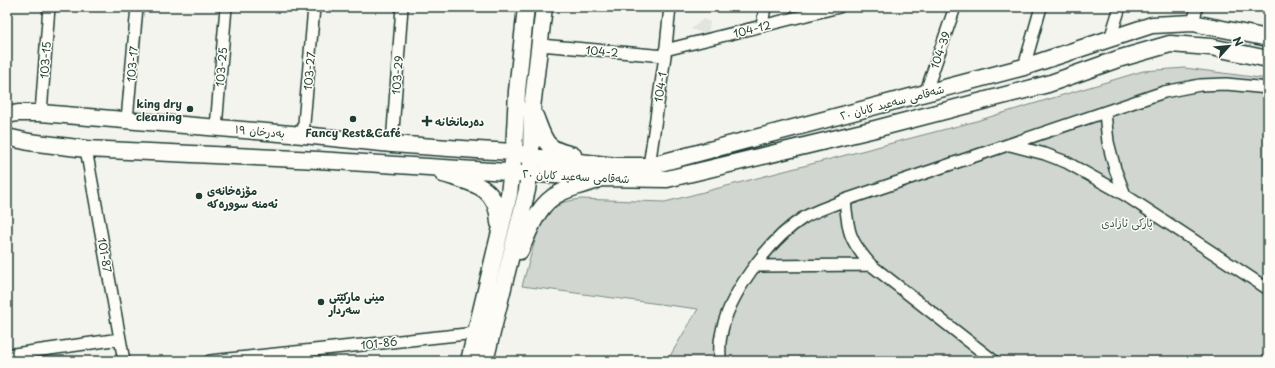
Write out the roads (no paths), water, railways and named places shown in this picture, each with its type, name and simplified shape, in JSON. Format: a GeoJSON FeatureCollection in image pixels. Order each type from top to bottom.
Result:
{"type":"FeatureCollection","features":[{"type":"Feature","properties":{"kind":"main road"},"geometry":{"type":"LineString","coordinates":[[469,361],[499,236],[512,172],[517,91],[526,7]]}},
{"type":"Feature","properties":{"kind":"main road"},"geometry":{"type":"LineString","coordinates":[[485,361],[526,196],[530,174],[532,157],[532,108],[544,7]]}},
{"type":"Feature","properties":{"kind":"main road","name":"شەقامی سەعید کابان ٢٠"},"geometry":{"type":"LineString","coordinates":[[514,152],[532,157],[617,166],[649,166],[1024,67],[1152,25],[1193,24],[1268,38]]}},
{"type":"Feature","properties":{"kind":"main road","name":"شەقامی سەعید کابان ٢٠"},"geometry":{"type":"LineString","coordinates":[[512,172],[601,178],[667,179],[875,129],[1048,84],[1118,59],[1170,44],[1211,47],[1268,59]]}},
{"type":"Feature","properties":{"kind":"main road"},"geometry":{"type":"LineString","coordinates":[[477,150],[493,147],[503,142],[509,130],[517,91]]}},
{"type":"Feature","properties":{"kind":"main road"},"geometry":{"type":"LineString","coordinates":[[532,108],[545,141],[555,150],[617,166]]}},
{"type":"Feature","properties":{"kind":"main road","name":"بەدرخان ١٩"},"geometry":{"type":"LineString","coordinates":[[7,115],[18,113],[41,113],[392,144],[514,152]]}},
{"type":"Feature","properties":{"kind":"main road"},"geometry":{"type":"LineString","coordinates":[[7,137],[29,142],[86,149],[318,160],[512,172]]}},
{"type":"Feature","properties":{"kind":"main road"},"geometry":{"type":"LineString","coordinates":[[416,167],[482,187],[497,206],[500,222],[499,236]]}},
{"type":"Feature","properties":{"kind":"main road"},"geometry":{"type":"LineString","coordinates":[[504,285],[535,218],[545,204],[560,193],[601,178]]}},
{"type":"Feature","properties":{"kind":"street","name":"103-15"},"geometry":{"type":"LineString","coordinates":[[41,113],[49,7]]}},
{"type":"Feature","properties":{"kind":"street","name":"103-17"},"geometry":{"type":"LineString","coordinates":[[127,120],[137,7]]}},
{"type":"Feature","properties":{"kind":"street","name":"103-25"},"geometry":{"type":"LineString","coordinates":[[216,128],[226,7]]}},
{"type":"Feature","properties":{"kind":"street","name":"103-27"},"geometry":{"type":"LineString","coordinates":[[303,135],[314,7]]}},
{"type":"Feature","properties":{"kind":"street","name":"103-29"},"geometry":{"type":"LineString","coordinates":[[392,144],[402,7]]}},
{"type":"Feature","properties":{"kind":"street","name":"104-1"},"geometry":{"type":"LineString","coordinates":[[649,166],[670,7]]}},
{"type":"Feature","properties":{"kind":"street"},"geometry":{"type":"LineString","coordinates":[[762,26],[765,7]]}},
{"type":"Feature","properties":{"kind":"street","name":"104-12"},"geometry":{"type":"LineString","coordinates":[[665,53],[762,26],[839,7]]}},
{"type":"Feature","properties":{"kind":"street","name":"104-39"},"geometry":{"type":"LineString","coordinates":[[926,94],[955,7]]}},
{"type":"Feature","properties":{"kind":"street"},"geometry":{"type":"LineString","coordinates":[[1024,67],[1041,7]]}},
{"type":"Feature","properties":{"kind":"street"},"geometry":{"type":"LineString","coordinates":[[1110,39],[1120,7]]}},
{"type":"Feature","properties":{"kind":"street"},"geometry":{"type":"LineString","coordinates":[[1193,24],[1197,7]]}},
{"type":"Feature","properties":{"kind":"street","name":"104-2"},"geometry":{"type":"LineString","coordinates":[[540,45],[665,53]]}},
{"type":"Feature","properties":{"kind":"street"},"geometry":{"type":"LineString","coordinates":[[720,361],[721,336],[730,308],[738,291],[770,247],[791,227],[814,213],[845,200],[1164,92],[1200,85],[1226,84],[1268,88]]}},
{"type":"Feature","properties":{"kind":"street"},"geometry":{"type":"LineString","coordinates":[[1105,113],[1108,142],[1115,169],[1125,195]]}},
{"type":"Feature","properties":{"kind":"street"},"geometry":{"type":"LineString","coordinates":[[1009,145],[1046,154],[1066,162],[1125,195],[1268,289]]}},
{"type":"Feature","properties":{"kind":"street","name":"101-87"},"geometry":{"type":"LineString","coordinates":[[86,149],[124,361]]}},
{"type":"Feature","properties":{"kind":"street"},"geometry":{"type":"LineString","coordinates":[[845,200],[851,237],[857,249],[871,265],[994,361]]}},
{"type":"Feature","properties":{"kind":"street"},"geometry":{"type":"LineString","coordinates":[[755,266],[871,265]]}},
{"type":"Feature","properties":{"kind":"street","name":"101-86"},"geometry":{"type":"LineString","coordinates":[[210,361],[268,358],[476,333]]}},
{"type":"Feature","properties":{"kind":"street"},"geometry":{"type":"LineString","coordinates":[[7,355],[120,339]]}},
{"type":"Feature","properties":{"kind":"place","name":"king dry cleaning"},"geometry":{"type":"Point","coordinates":[190,109]}},
{"type":"Feature","properties":{"kind":"place","name":"Fancy Rest&Café"},"geometry":{"type":"Point","coordinates":[353,119]}},
{"type":"Feature","properties":{"kind":"place","name":"دەرمانخانە"},"geometry":{"type":"Point","coordinates":[427,121]}},
{"type":"Feature","properties":{"kind":"place","name":"مۆزەخانەی ئەمنە سوورەکە"},"geometry":{"type":"Point","coordinates":[199,196]}},
{"type":"Feature","properties":{"kind":"place","name":"مینی مارکێتی سەردار"},"geometry":{"type":"Point","coordinates":[321,302]}},
{"type":"Feature","properties":{"kind":"park label","name":"پارکی ئازادی"},"geometry":{"type":"Point","coordinates":[1127,222]}}]}
